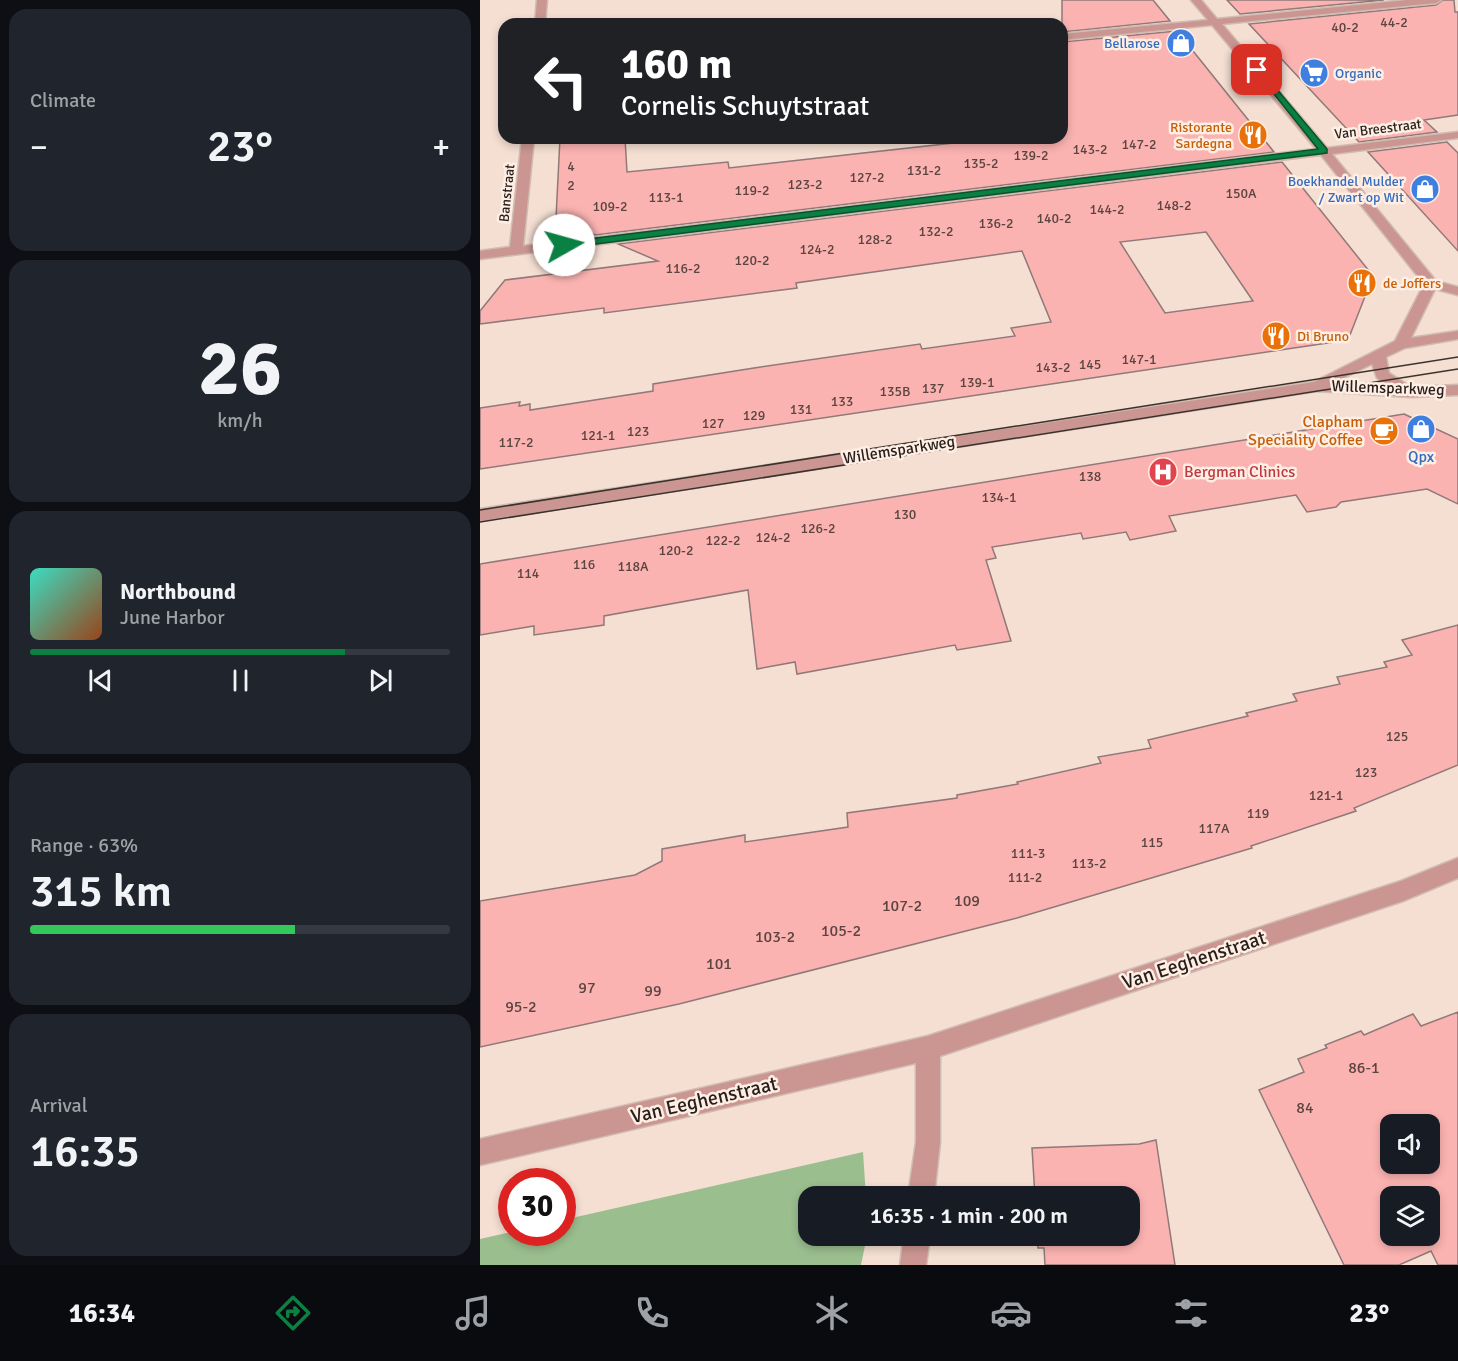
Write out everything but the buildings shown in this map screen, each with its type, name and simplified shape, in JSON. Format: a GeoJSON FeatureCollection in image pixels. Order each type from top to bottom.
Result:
{"type":"FeatureCollection","features":[{"type":"Feature","properties":{"kind":"street"},"geometry":{"type":"LineString","coordinates":[[540,18],[542,0]]}},
{"type":"Feature","properties":{"kind":"street"},"geometry":{"type":"LineString","coordinates":[[1196,0],[1324,151],[1431,284],[1458,291]]}},
{"type":"Feature","properties":{"kind":"street"},"geometry":{"type":"LineString","coordinates":[[1068,36],[1436,0]]}},
{"type":"Feature","properties":{"kind":"street","name":"Van Breestraat"},"geometry":{"type":"LineString","coordinates":[[480,255],[1458,135]]}},
{"type":"Feature","properties":{"kind":"street","name":"Banstraat"},"geometry":{"type":"LineString","coordinates":[[516,251],[527,144]]}},
{"type":"Feature","properties":{"kind":"street"},"geometry":{"type":"LineString","coordinates":[[1401,344],[1431,284]]}},
{"type":"Feature","properties":{"kind":"street","name":"Willemsparkweg"},"geometry":{"type":"LineString","coordinates":[[1317,386],[1401,344],[1458,335]]}},
{"type":"Feature","properties":{"kind":"street"},"geometry":{"type":"LineString","coordinates":[[1379,353],[1378,361],[1382,375],[1411,392]]}},
{"type":"Feature","properties":{"kind":"street","name":"Willemsparkweg"},"geometry":{"type":"LineString","coordinates":[[480,515],[1317,386],[1411,392],[1458,390]]}},
{"type":"Feature","properties":{"kind":"street"},"geometry":{"type":"LineString","coordinates":[[1432,392],[1458,403]]}},
{"type":"Feature","properties":{"kind":"street","name":"Van Eeghenstraat"},"geometry":{"type":"LineString","coordinates":[[480,1152],[928,1048],[1403,891],[1458,868]]}},
{"type":"Feature","properties":{"kind":"street"},"geometry":{"type":"LineString","coordinates":[[922,1186],[928,1142],[928,1048]]}},
{"type":"Feature","properties":{"kind":"street"},"geometry":{"type":"LineString","coordinates":[[913,1265],[916,1246]]}},
{"type":"Feature","properties":{"kind":"green space"},"geometry":{"type":"Polygon","coordinates":[[[863,1152],[865,1186],[798,1186],[798,1246],[865,1246],[861,1265],[480,1265],[480,1239],[498,1235],[498,1246],[576,1246],[576,1217],[863,1152]]]}},
{"type":"Feature","properties":{"kind":"tram line"},"geometry":{"type":"LineString","coordinates":[[480,510],[1458,357]]}},
{"type":"Feature","properties":{"kind":"tram line"},"geometry":{"type":"LineString","coordinates":[[480,522],[1458,369]]}},
{"type":"Feature","properties":{"kind":"place","name":"Bellarose"},"geometry":{"type":"Point","coordinates":[1181,43]}},
{"type":"Feature","properties":{"kind":"place","name":"Organic"},"geometry":{"type":"Point","coordinates":[1314,73]}},
{"type":"Feature","properties":{"kind":"place","name":"Ristorante Sardegna"},"geometry":{"type":"Point","coordinates":[1253,135]}},
{"type":"Feature","properties":{"kind":"place","name":"Boekhandel Mulder / Zwart op Wit"},"geometry":{"type":"Point","coordinates":[1425,189]}},
{"type":"Feature","properties":{"kind":"place","name":"de Joffers"},"geometry":{"type":"Point","coordinates":[1362,283]}},
{"type":"Feature","properties":{"kind":"place","name":"Di Bruno"},"geometry":{"type":"Point","coordinates":[1276,336]}},
{"type":"Feature","properties":{"kind":"place","name":"Qpx"},"geometry":{"type":"Point","coordinates":[1421,429]}},
{"type":"Feature","properties":{"kind":"place","name":"Clapham Speciality Coffee"},"geometry":{"type":"Point","coordinates":[1384,431]}},
{"type":"Feature","properties":{"kind":"place","name":"Bergman Clinics"},"geometry":{"type":"Point","coordinates":[1163,472]}},
{"type":"Feature","properties":{"kind":"route"},"geometry":{"type":"LineString","coordinates":[[564,245],[1324,151],[1257,70]]}}]}
